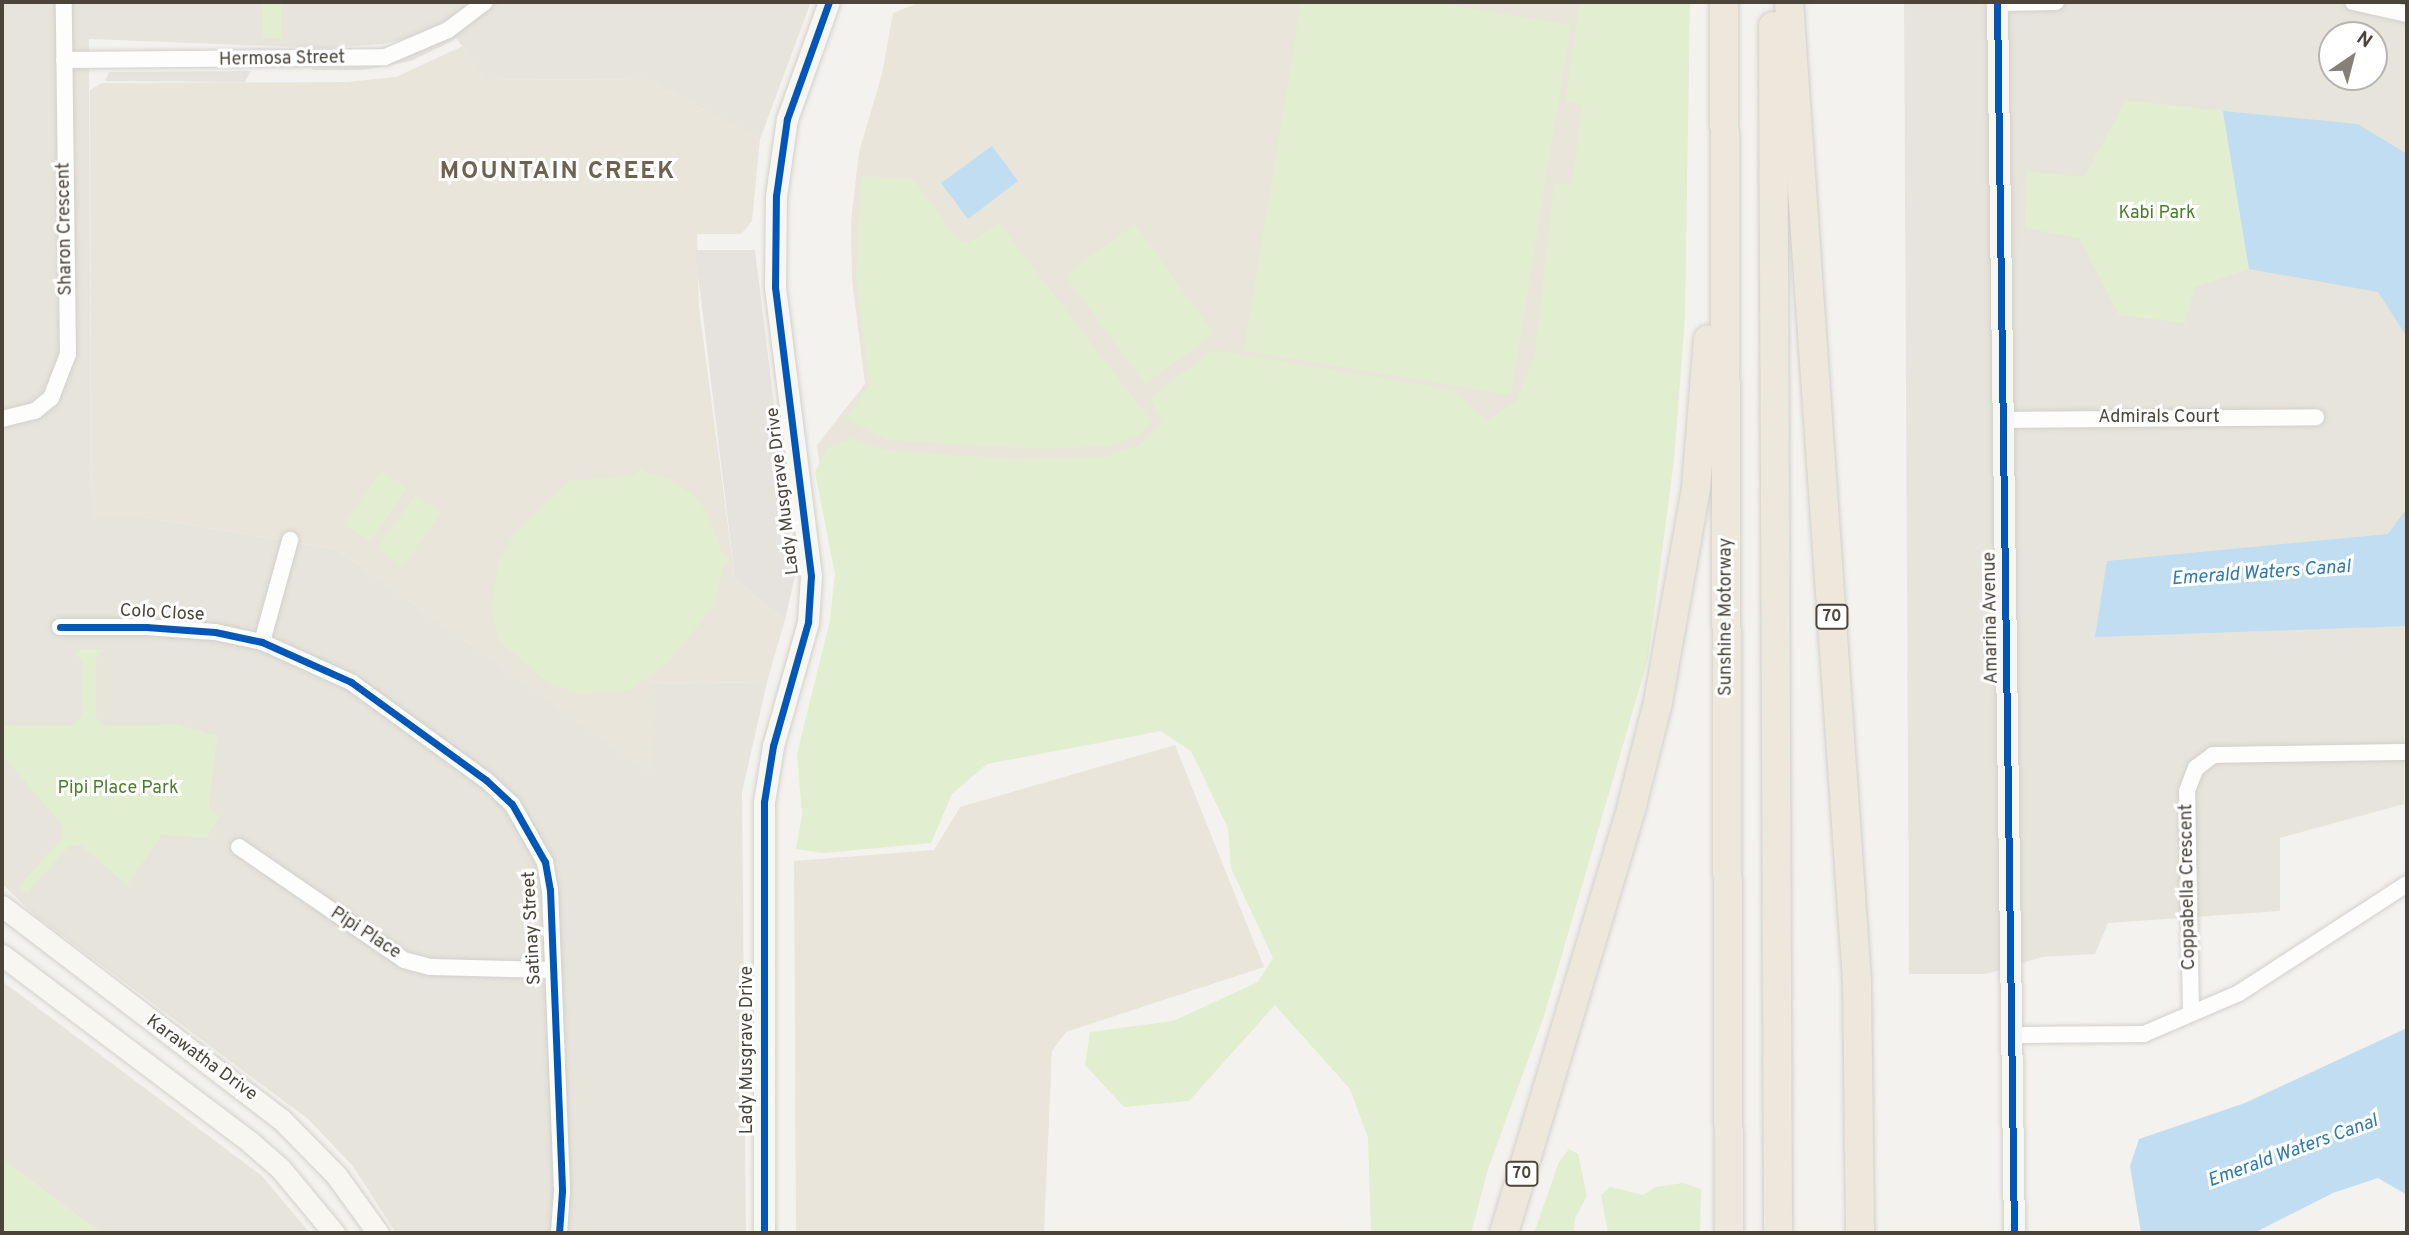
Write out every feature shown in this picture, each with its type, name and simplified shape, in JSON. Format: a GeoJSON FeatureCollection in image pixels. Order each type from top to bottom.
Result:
{"type":"FeatureCollection","features":[{"type":"Feature","properties":{"kind":"highway","name":"Sunshine Motorway"},"geometry":{"type":"LineString","coordinates":[[1724,2],[1729,1233]]}},
{"type":"Feature","properties":{"kind":"highway"},"geometry":{"type":"LineString","coordinates":[[1773,2],[1779,1233]]}},
{"type":"Feature","properties":{"kind":"highway","name":"70"},"geometry":{"type":"LineString","coordinates":[[1789,2],[1857,982],[1860,1233]]}},
{"type":"Feature","properties":{"kind":"highway","name":"70"},"geometry":{"type":"LineString","coordinates":[[1504,1233],[1658,702],[1696,488],[1712,283],[1725,255]]}},
{"type":"Feature","properties":{"kind":"street","name":"Sharon Crescent"},"geometry":{"type":"LineString","coordinates":[[2,419],[35,411],[51,398],[68,354],[64,2]]}},
{"type":"Feature","properties":{"kind":"street","name":"Hermosa Street"},"geometry":{"type":"LineString","coordinates":[[64,60],[385,57],[448,30],[485,2]]}},
{"type":"Feature","properties":{"kind":"street","name":"Lady Musgrave Drive"},"geometry":{"type":"LineString","coordinates":[[764,1233],[765,802],[773,746],[808,622],[811,576],[775,287],[776,196],[787,119],[829,2]]}},
{"type":"Feature","properties":{"kind":"street"},"geometry":{"type":"LineString","coordinates":[[1997,3],[2056,2]]}},
{"type":"Feature","properties":{"kind":"street"},"geometry":{"type":"LineString","coordinates":[[2353,2],[2407,14]]}},
{"type":"Feature","properties":{"kind":"street","name":"Amarina Avenue"},"geometry":{"type":"LineString","coordinates":[[1997,3],[2014,1233]]}},
{"type":"Feature","properties":{"kind":"street","name":"Admirals Court"},"geometry":{"type":"LineString","coordinates":[[2003,420],[2316,417]]}},
{"type":"Feature","properties":{"kind":"street"},"geometry":{"type":"LineString","coordinates":[[262,642],[290,540]]}},
{"type":"Feature","properties":{"kind":"street","name":"Colo Close"},"geometry":{"type":"LineString","coordinates":[[60,627],[146,627],[215,632],[262,642]]}},
{"type":"Feature","properties":{"kind":"street","name":"Satinay Street"},"geometry":{"type":"LineString","coordinates":[[262,642],[351,682],[486,780],[512,804],[545,862],[550,890],[551,970],[562,1191],[559,1233]]}},
{"type":"Feature","properties":{"kind":"street","name":"Coppabella Crescent"},"geometry":{"type":"LineString","coordinates":[[2192,1013],[2187,792],[2196,768],[2213,755],[2407,752]]}},
{"type":"Feature","properties":{"kind":"street","name":"Pipi Place"},"geometry":{"type":"LineString","coordinates":[[239,847],[404,960],[430,967],[551,970]]}},
{"type":"Feature","properties":{"kind":"street"},"geometry":{"type":"LineString","coordinates":[[2012,1035],[2144,1034],[2239,993],[2407,884]]}},
{"type":"Feature","properties":{"kind":"street","name":"Karawatha Drive"},"geometry":{"type":"LineString","coordinates":[[2,906],[281,1119],[336,1175],[378,1233]]}},
{"type":"Feature","properties":{"kind":"street"},"geometry":{"type":"LineString","coordinates":[[2,946],[20,970]]}},
{"type":"Feature","properties":{"kind":"street","name":"Karawatha Drive"},"geometry":{"type":"LineString","coordinates":[[2,955],[250,1142],[280,1168],[334,1233]]}},
{"type":"Feature","properties":{"kind":"shaded area"},"geometry":{"type":"Polygon","coordinates":[[[2,2],[811,2],[760,139],[645,79],[485,80],[445,21],[419,35],[383,44],[324,48],[89,39],[91,517],[143,517],[336,549],[649,772],[649,684],[767,682],[742,792],[746,1233],[396,1233],[352,1165],[308,1119],[36,916],[2,884],[2,2]]]}},
{"type":"Feature","properties":{"kind":"shaded area"},"geometry":{"type":"Polygon","coordinates":[[[921,2],[1615,2],[1543,501],[825,504],[817,445],[865,384],[852,280],[851,221],[859,152],[882,74],[893,13],[921,2]]]}},
{"type":"Feature","properties":{"kind":"shaded area"},"geometry":{"type":"Polygon","coordinates":[[[1904,2],[2407,2],[2404,804],[2280,838],[2280,911],[2108,923],[2095,954],[2042,957],[1986,974],[1909,974],[1904,2]]]}},
{"type":"Feature","properties":{"kind":"shaded area"},"geometry":{"type":"Polygon","coordinates":[[[460,31],[462,34],[452,41],[411,61],[363,70],[312,70],[312,67],[370,66],[403,58],[460,31]]]}},
{"type":"Feature","properties":{"kind":"shaded area"},"geometry":{"type":"Polygon","coordinates":[[[463,46],[485,80],[645,79],[760,139],[752,221],[741,234],[697,234],[699,307],[735,579],[785,620],[767,682],[649,684],[650,773],[336,549],[143,517],[91,517],[90,90],[102,83],[347,82],[396,77],[463,46]]]}},
{"type":"Feature","properties":{"kind":"shaded area"},"geometry":{"type":"Polygon","coordinates":[[[251,71],[245,82],[105,81],[109,72],[251,71]]]}},
{"type":"Feature","properties":{"kind":"shaded area"},"geometry":{"type":"Polygon","coordinates":[[[695,250],[755,250],[795,576],[785,620],[735,579],[695,250]]]}},
{"type":"Feature","properties":{"kind":"shaded area"},"geometry":{"type":"Polygon","coordinates":[[[1175,745],[1264,967],[1066,1032],[1052,1051],[1044,1233],[796,1233],[794,861],[934,850],[960,807],[1175,745]]]}},
{"type":"Feature","properties":{"kind":"shaded area"},"geometry":{"type":"Polygon","coordinates":[[[2,981],[262,1176],[310,1233],[101,1233],[2,1159],[2,981]]]}},
{"type":"Feature","properties":{"kind":"green space"},"geometry":{"type":"Polygon","coordinates":[[[263,2],[281,2],[282,38],[263,38],[263,2]]]}},
{"type":"Feature","properties":{"kind":"green space"},"geometry":{"type":"Polygon","coordinates":[[[1301,2],[1430,2],[1571,25],[1511,395],[1244,351],[1301,2]]]}},
{"type":"Feature","properties":{"kind":"green space"},"geometry":{"type":"Polygon","coordinates":[[[1580,2],[1690,2],[1685,318],[1674,460],[1648,659],[1544,1016],[1488,1169],[1471,1233],[1371,1233],[1368,1138],[1350,1089],[1275,1005],[1189,1101],[1124,1107],[1085,1065],[1090,1032],[1173,1021],[1258,982],[1273,958],[1231,868],[1228,828],[1191,751],[1161,731],[987,764],[952,794],[931,843],[824,853],[796,849],[802,815],[797,754],[830,621],[835,574],[815,472],[827,448],[852,438],[886,450],[1012,459],[1103,457],[1139,445],[1162,421],[1150,398],[1213,350],[1454,390],[1487,421],[1517,400],[1535,353],[1554,183],[1572,185],[1582,104],[1565,101],[1580,2]]]}},
{"type":"Feature","properties":{"kind":"green space","name":"Kabi Park"},"geometry":{"type":"Polygon","coordinates":[[[2126,100],[2223,111],[2249,269],[2195,287],[2185,323],[2119,315],[2079,238],[2025,228],[2027,171],[2084,177],[2126,100]]]}},
{"type":"Feature","properties":{"kind":"green space"},"geometry":{"type":"Polygon","coordinates":[[[861,176],[913,179],[959,241],[968,243],[999,223],[1152,422],[1140,434],[1110,446],[1040,449],[886,440],[846,418],[870,384],[856,276],[861,176]]]}},
{"type":"Feature","properties":{"kind":"green space"},"geometry":{"type":"Polygon","coordinates":[[[1135,224],[1214,334],[1145,384],[1065,275],[1135,224]]]}},
{"type":"Feature","properties":{"kind":"green space"},"geometry":{"type":"Polygon","coordinates":[[[642,468],[648,474],[670,478],[694,496],[707,512],[722,552],[730,560],[723,567],[715,605],[666,665],[628,691],[577,694],[547,682],[500,642],[491,613],[499,561],[516,532],[569,481],[636,475],[642,468]]]}},
{"type":"Feature","properties":{"kind":"green space"},"geometry":{"type":"Polygon","coordinates":[[[381,470],[407,488],[370,542],[344,524],[381,470]]]}},
{"type":"Feature","properties":{"kind":"green space"},"geometry":{"type":"Polygon","coordinates":[[[415,495],[441,513],[403,567],[377,549],[415,495]]]}},
{"type":"Feature","properties":{"kind":"green space","name":"Pipi Place Park"},"geometry":{"type":"Polygon","coordinates":[[[84,649],[104,650],[96,658],[96,717],[104,726],[176,724],[217,736],[209,807],[220,818],[206,838],[162,835],[127,885],[80,845],[68,847],[27,893],[18,887],[62,838],[62,824],[2,755],[2,726],[74,725],[82,716],[82,660],[74,653],[84,649]]]}},
{"type":"Feature","properties":{"kind":"green space"},"geometry":{"type":"Polygon","coordinates":[[[1569,1149],[1578,1154],[1587,1196],[1575,1218],[1574,1233],[1534,1233],[1559,1162],[1569,1149]]]}},
{"type":"Feature","properties":{"kind":"green space"},"geometry":{"type":"Polygon","coordinates":[[[2,1159],[101,1233],[2,1233],[2,1159]]]}},
{"type":"Feature","properties":{"kind":"green space"},"geometry":{"type":"Polygon","coordinates":[[[1683,1183],[1701,1189],[1700,1233],[1608,1233],[1601,1195],[1610,1187],[1643,1195],[1656,1187],[1683,1183]]]}},
{"type":"Feature","properties":{"kind":"water"},"geometry":{"type":"Polygon","coordinates":[[[2223,111],[2358,124],[2407,154],[2407,337],[2378,292],[2249,269],[2223,111]]]}},
{"type":"Feature","properties":{"kind":"water"},"geometry":{"type":"Polygon","coordinates":[[[992,146],[1018,181],[968,219],[941,183],[992,146]]]}},
{"type":"Feature","properties":{"kind":"water","name":"Emerald Waters Canal"},"geometry":{"type":"Polygon","coordinates":[[[2407,508],[2407,626],[2095,637],[2107,561],[2388,534],[2407,508]]]}},
{"type":"Feature","properties":{"kind":"water","name":"Emerald Waters Canal"},"geometry":{"type":"Polygon","coordinates":[[[2407,1028],[2407,1195],[2378,1178],[2333,1193],[2254,1233],[2141,1233],[2130,1166],[2139,1139],[2245,1103],[2407,1028]]]}},
{"type":"Feature","properties":{"kind":"cycle path"},"geometry":{"type":"LineString","coordinates":[[764,1233],[764,802],[773,746],[808,622],[811,576],[775,287],[776,196],[787,119],[829,2]]}},
{"type":"Feature","properties":{"kind":"cycle path"},"geometry":{"type":"LineString","coordinates":[[1997,2],[2014,1233]]}},
{"type":"Feature","properties":{"kind":"cycle path"},"geometry":{"type":"LineString","coordinates":[[60,627],[146,627],[215,632],[262,642],[351,682],[486,780],[512,804],[545,862],[550,890],[562,1191],[559,1233]]}},
{"type":"Feature","properties":{"kind":"district","name":"MOUNTAIN CREEK"},"geometry":{"type":"Point","coordinates":[558,173]}}]}
